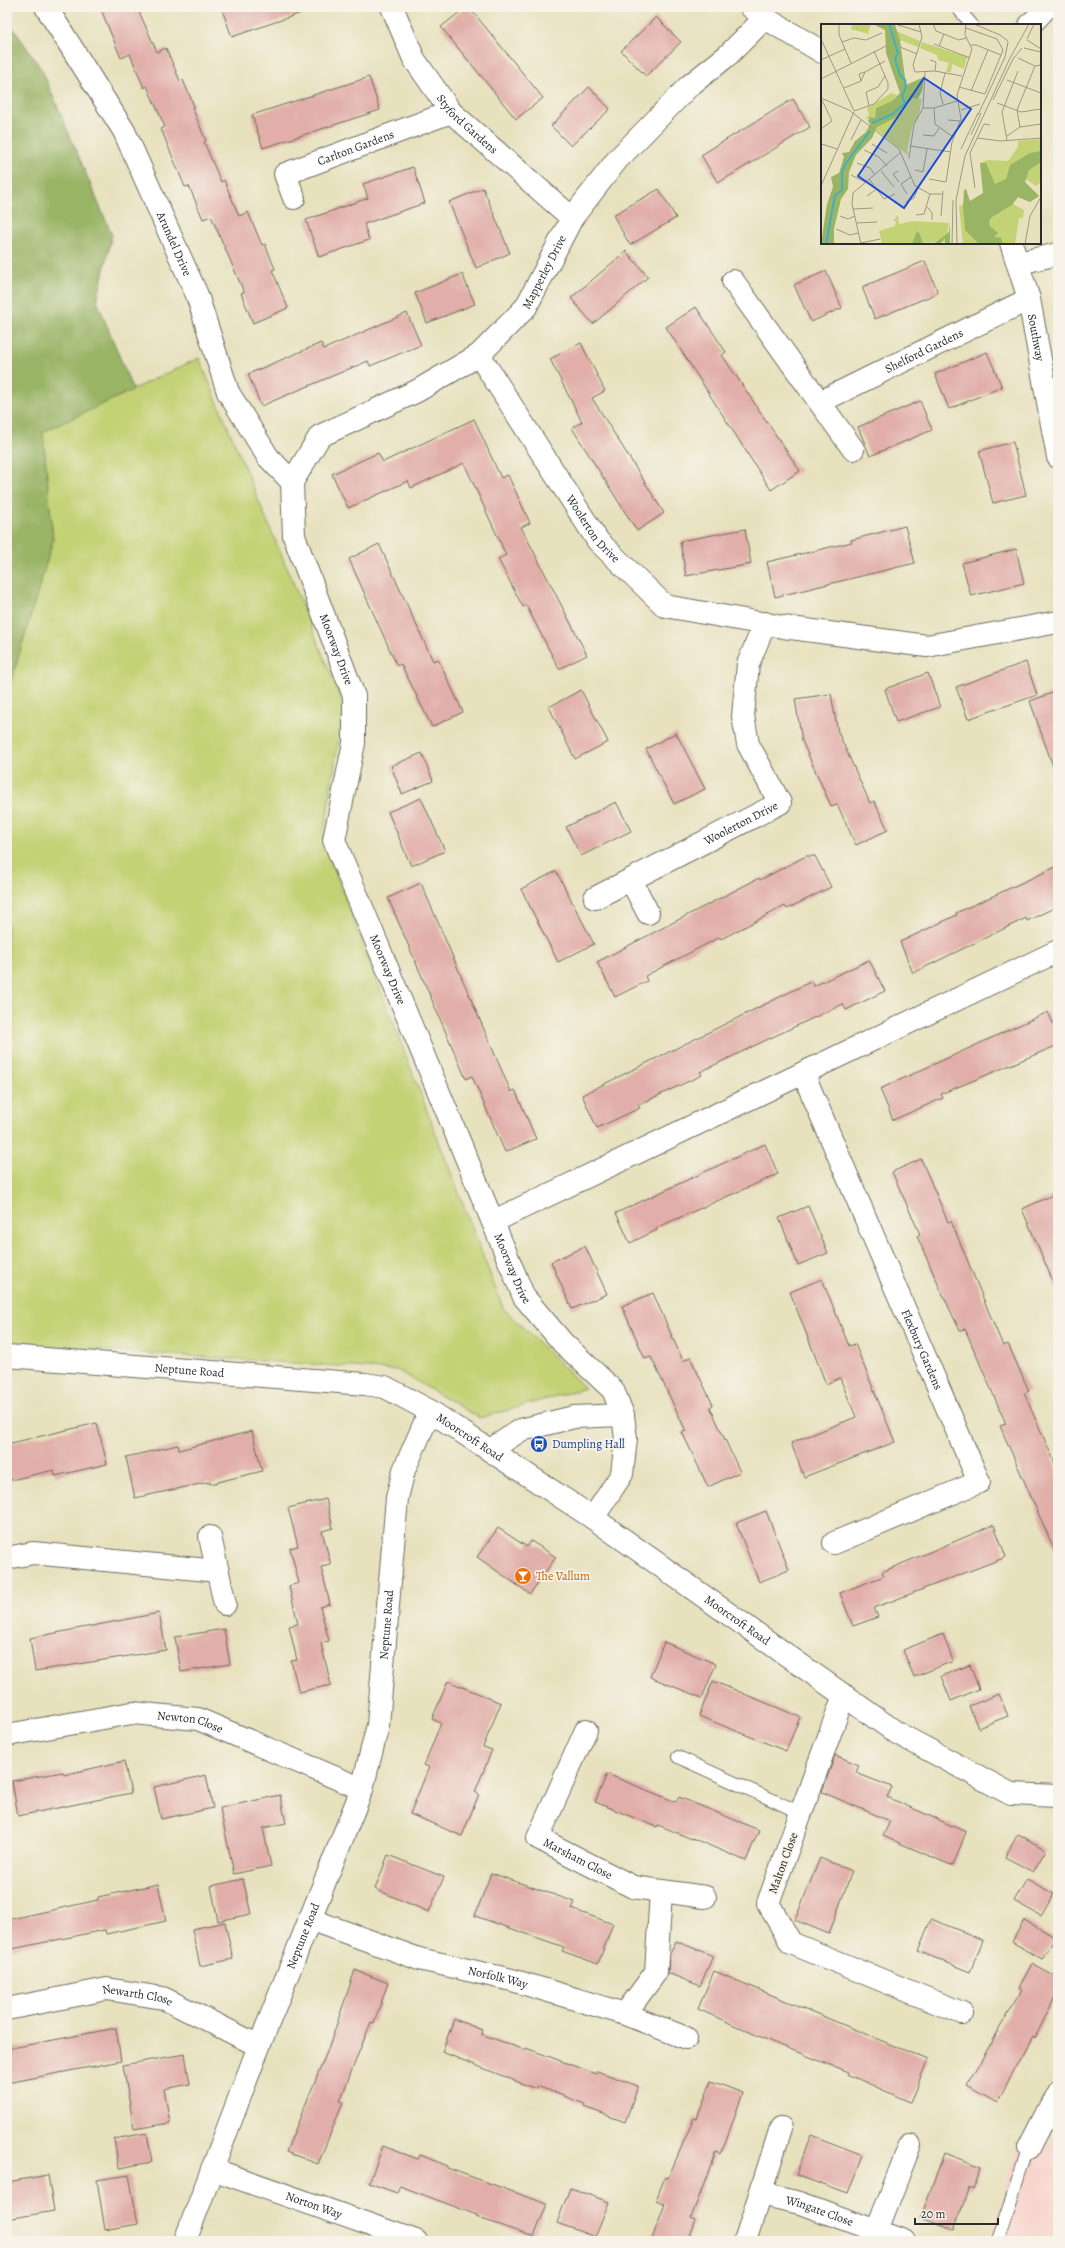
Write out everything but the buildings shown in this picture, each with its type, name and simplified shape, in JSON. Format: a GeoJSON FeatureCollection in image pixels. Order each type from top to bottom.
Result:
{"type":"FeatureCollection","features":[{"type":"Feature","properties":{"kind":"street","name":"Arundel Drive"},"geometry":{"type":"LineString","coordinates":[[46,7],[124,131],[197,295],[228,392],[268,457],[292,482]]}},
{"type":"Feature","properties":{"kind":"street","name":"Styford Gardens"},"geometry":{"type":"LineString","coordinates":[[392,7],[414,59],[450,112],[572,218]]}},
{"type":"Feature","properties":{"kind":"street"},"geometry":{"type":"LineString","coordinates":[[1031,24],[1047,7]]}},
{"type":"Feature","properties":{"kind":"street","name":"Mapperley Drive"},"geometry":{"type":"LineString","coordinates":[[292,482],[320,436],[417,391],[479,355],[526,307],[572,218],[617,160],[689,86],[728,55],[758,13]]}},
{"type":"Feature","properties":{"kind":"street"},"geometry":{"type":"LineString","coordinates":[[758,13],[821,51]]}},
{"type":"Feature","properties":{"kind":"street","name":"Carlton Gardens"},"geometry":{"type":"LineString","coordinates":[[294,198],[285,174],[450,112]]}},
{"type":"Feature","properties":{"kind":"street","name":"Southway"},"geometry":{"type":"LineString","coordinates":[[1012,244],[1029,299],[1058,456]]}},
{"type":"Feature","properties":{"kind":"street"},"geometry":{"type":"LineString","coordinates":[[1019,263],[1058,254]]}},
{"type":"Feature","properties":{"kind":"street"},"geometry":{"type":"LineString","coordinates":[[733,281],[852,449]]}},
{"type":"Feature","properties":{"kind":"street","name":"Shelford Gardens"},"geometry":{"type":"LineString","coordinates":[[820,402],[1029,299]]}},
{"type":"Feature","properties":{"kind":"street","name":"Woolerton Drive"},"geometry":{"type":"LineString","coordinates":[[479,355],[598,541],[665,606],[765,623],[927,646],[1058,622]]}},
{"type":"Feature","properties":{"kind":"street","name":"Moorway Drive"},"geometry":{"type":"LineString","coordinates":[[292,482],[294,536],[354,696],[354,743],[334,840],[494,1221],[524,1297],[562,1343],[613,1390],[624,1414]]}},
{"type":"Feature","properties":{"kind":"street","name":"Woolerton Drive"},"geometry":{"type":"LineString","coordinates":[[595,898],[780,803],[748,744],[743,716],[748,664],[765,623]]}},
{"type":"Feature","properties":{"kind":"street"},"geometry":{"type":"LineString","coordinates":[[631,880],[648,913]]}},
{"type":"Feature","properties":{"kind":"street"},"geometry":{"type":"LineString","coordinates":[[494,1221],[1058,950]]}},
{"type":"Feature","properties":{"kind":"street","name":"Flexbury Gardens"},"geometry":{"type":"LineString","coordinates":[[803,1072],[979,1482],[834,1543]]}},
{"type":"Feature","properties":{"kind":"street","name":"Neptune Road"},"geometry":{"type":"LineString","coordinates":[[7,1356],[365,1384],[385,1387],[430,1411],[404,1470],[397,1498],[378,1718],[362,1789],[259,2046],[185,2241]]}},
{"type":"Feature","properties":{"kind":"street","name":"Moorcroft Road"},"geometry":{"type":"LineString","coordinates":[[430,1411],[593,1518],[898,1733],[1011,1794],[1058,1796]]}},
{"type":"Feature","properties":{"kind":"street"},"geometry":{"type":"LineString","coordinates":[[490,1450],[521,1430],[574,1417],[624,1414],[626,1439],[622,1474],[593,1518]]}},
{"type":"Feature","properties":{"kind":"street"},"geometry":{"type":"LineString","coordinates":[[210,1537],[225,1604]]}},
{"type":"Feature","properties":{"kind":"street"},"geometry":{"type":"LineString","coordinates":[[7,1558],[33,1553],[218,1571]]}},
{"type":"Feature","properties":{"kind":"street","name":"Malton Close"},"geometry":{"type":"LineString","coordinates":[[844,1695],[768,1903],[791,1943],[962,2013]]}},
{"type":"Feature","properties":{"kind":"street","name":"Newton Close"},"geometry":{"type":"LineString","coordinates":[[7,1735],[132,1713],[198,1719],[362,1789]]}},
{"type":"Feature","properties":{"kind":"street","name":"Marsham Close"},"geometry":{"type":"LineString","coordinates":[[586,1730],[538,1838],[633,1887],[705,1897]]}},
{"type":"Feature","properties":{"kind":"street"},"geometry":{"type":"LineString","coordinates":[[625,2014],[656,1972],[661,1891]]}},
{"type":"Feature","properties":{"kind":"street","name":"Norfolk Way"},"geometry":{"type":"LineString","coordinates":[[309,1919],[419,1959],[512,1980],[625,2014],[686,2038]]}},
{"type":"Feature","properties":{"kind":"street","name":"Newarth Close"},"geometry":{"type":"LineString","coordinates":[[7,2009],[107,1989],[162,1998],[259,2046]]}},
{"type":"Feature","properties":{"kind":"street"},"geometry":{"type":"LineString","coordinates":[[1029,2148],[1058,2091]]}},
{"type":"Feature","properties":{"kind":"street"},"geometry":{"type":"LineString","coordinates":[[745,2241],[781,2128]]}},
{"type":"Feature","properties":{"kind":"street"},"geometry":{"type":"LineString","coordinates":[[877,2230],[910,2145]]}},
{"type":"Feature","properties":{"kind":"street","name":"Norton Way"},"geometry":{"type":"LineString","coordinates":[[212,2169],[416,2241]]}},
{"type":"Feature","properties":{"kind":"street","name":"Wingate Close"},"geometry":{"type":"LineString","coordinates":[[760,2194],[800,2203],[904,2241]]}},
{"type":"Feature","properties":{"kind":"lane"},"geometry":{"type":"LineString","coordinates":[[958,7],[971,24]]}},
{"type":"Feature","properties":{"kind":"lane"},"geometry":{"type":"LineString","coordinates":[[678,1757],[801,1813]]}},
{"type":"Feature","properties":{"kind":"lane"},"geometry":{"type":"LineString","coordinates":[[997,2241],[1029,2148]]}},
{"type":"Feature","properties":{"kind":"shaded area"},"geometry":{"type":"Polygon","coordinates":[[[1055,2139],[1058,2140],[1058,2241],[990,2241],[1019,2143],[1040,2154],[1055,2139]]]}},
{"type":"Feature","properties":{"kind":"green space"},"geometry":{"type":"Polygon","coordinates":[[[7,19],[42,70],[112,235],[97,301],[133,390],[43,432],[53,540],[7,695],[7,19]]]}},
{"type":"Feature","properties":{"kind":"green space"},"geometry":{"type":"Polygon","coordinates":[[[199,358],[344,705],[323,840],[503,1308],[585,1388],[480,1418],[397,1370],[7,1344],[7,695],[53,540],[42,432],[199,358]]]}},
{"type":"Feature","properties":{"kind":"place","name":"Dumpling Hall"},"geometry":{"type":"Point","coordinates":[539,1444]}},
{"type":"Feature","properties":{"kind":"place","name":"The Vallum"},"geometry":{"type":"Point","coordinates":[523,1576]}}]}
